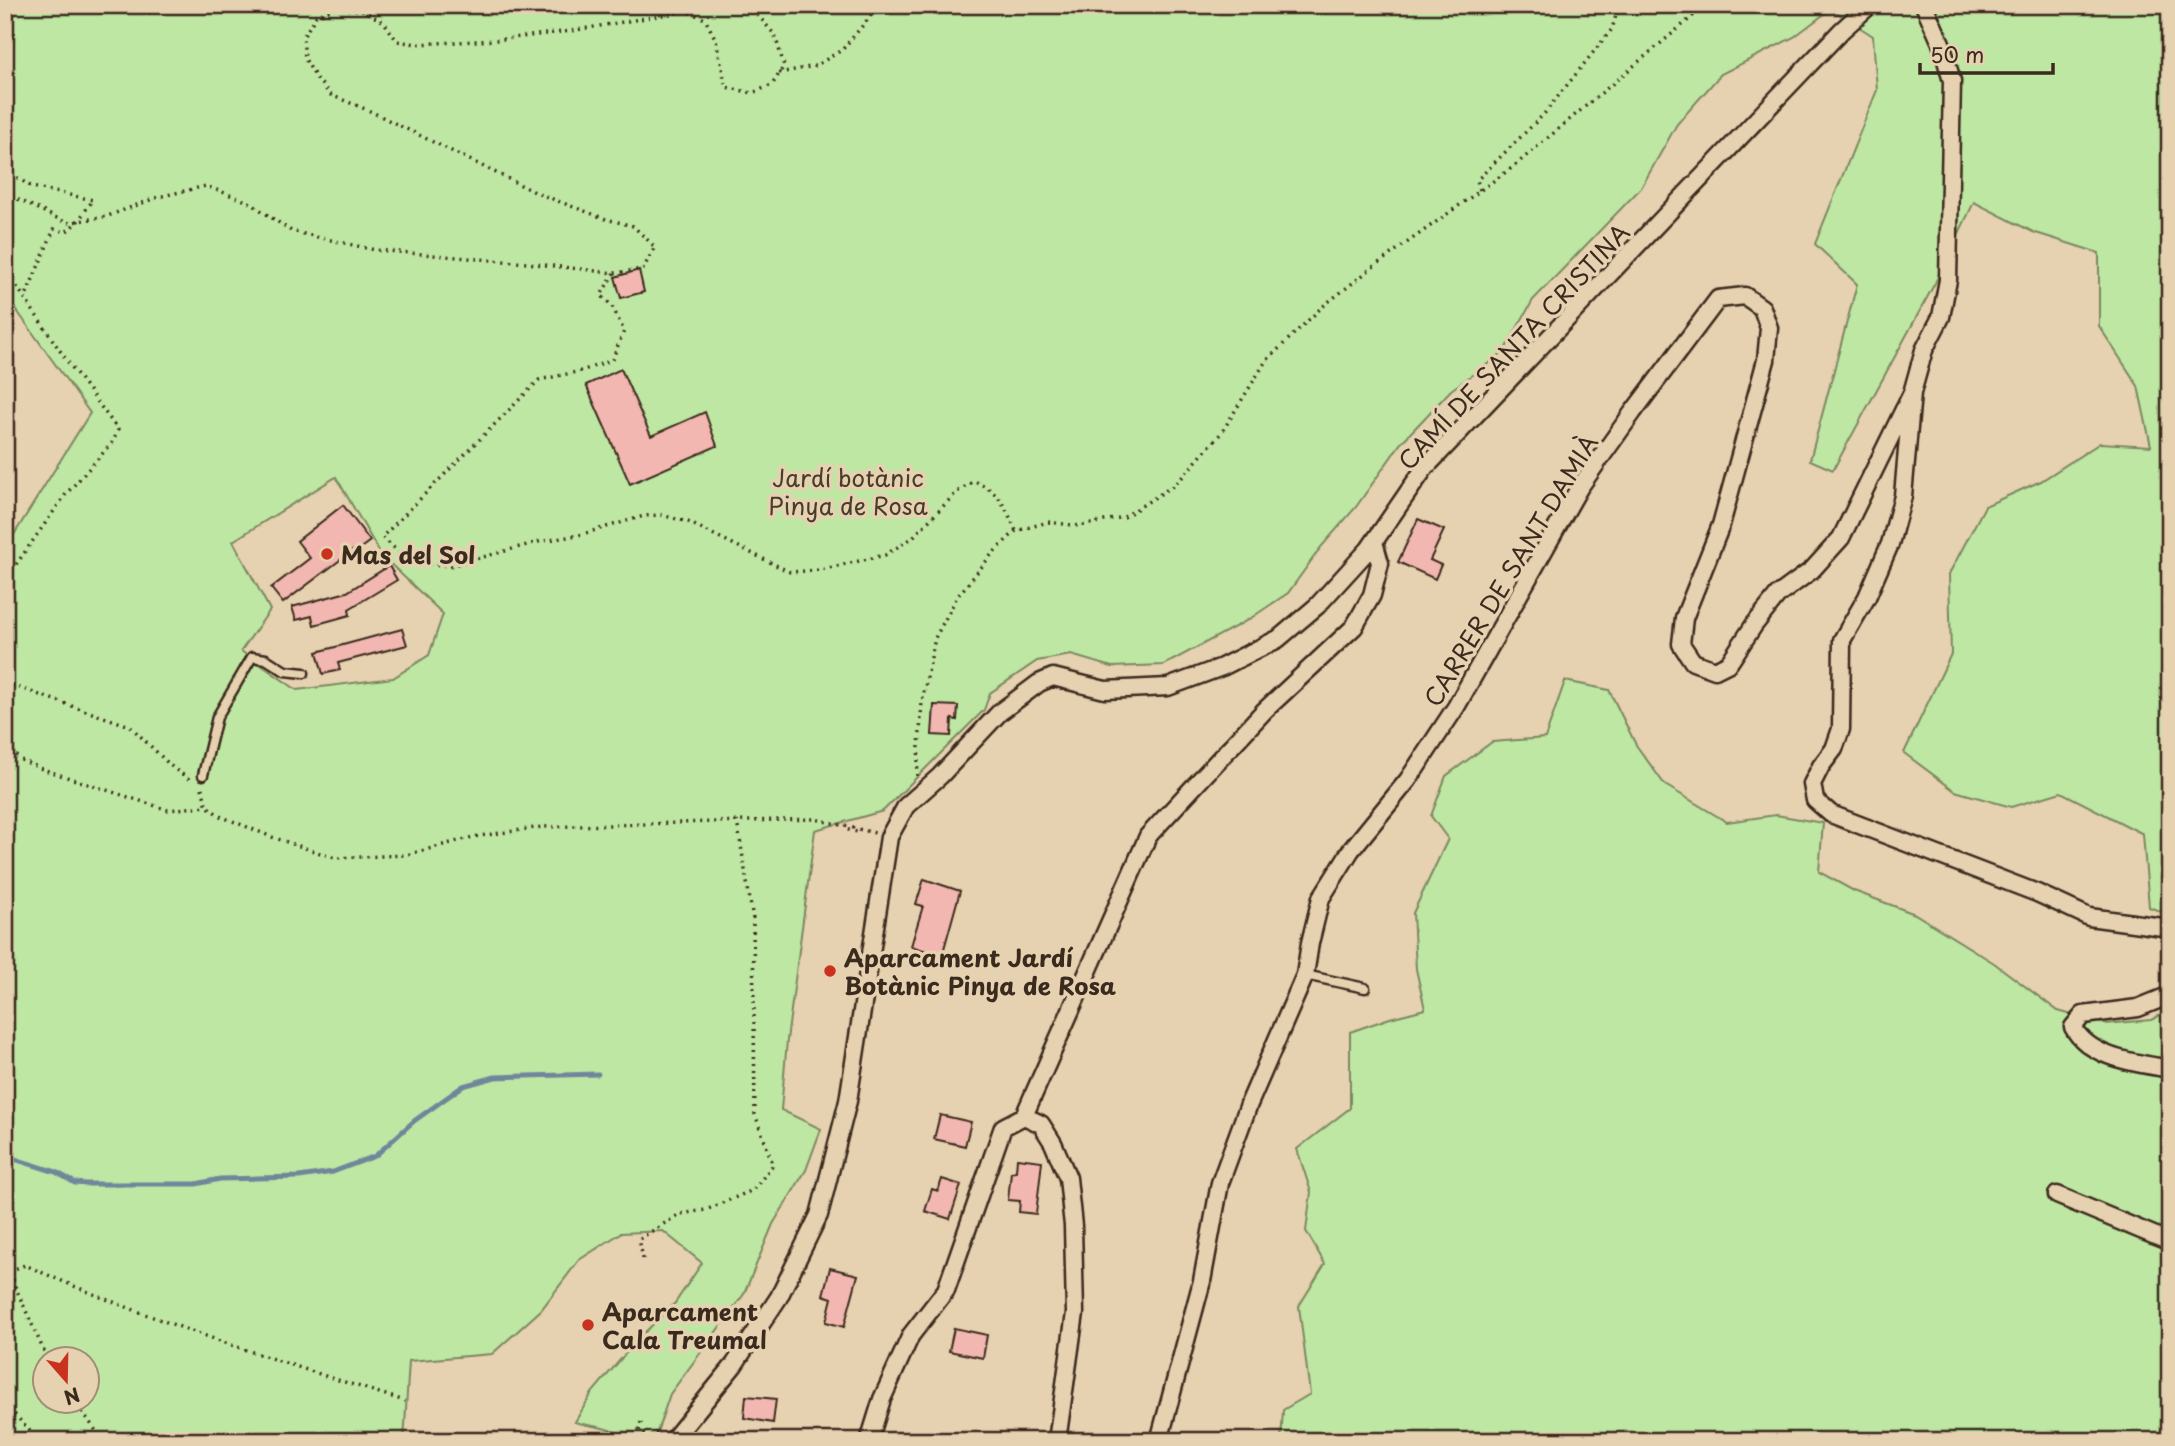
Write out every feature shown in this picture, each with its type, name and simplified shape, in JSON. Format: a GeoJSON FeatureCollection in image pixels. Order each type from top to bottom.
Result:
{"type":"FeatureCollection","features":[{"type":"Feature","properties":{"kind":"street","name":"CAMÍ DE SANTA CRISTINA"},"geometry":{"type":"LineString","coordinates":[[672,1441],[734,1365],[779,1297],[820,1215],[848,1101],[889,837],[906,806],[940,776],[1000,712],[1039,683],[1053,677],[1105,690],[1168,687],[1222,667],[1278,639],[1317,606],[1374,542],[1424,469],[1842,30],[1870,5]]}},
{"type":"Feature","properties":{"kind":"street"},"geometry":{"type":"LineString","coordinates":[[1924,5],[1941,43],[1952,81],[1948,280],[1941,317],[1924,350],[1912,393],[1903,496],[1890,544],[1867,597],[1842,640],[1841,729],[1834,749],[1812,784],[1815,800],[1831,814],[2037,893],[2089,917],[2170,928]]}},
{"type":"Feature","properties":{"kind":"street","name":"CARRER DE SANT DAMIÀ"},"geometry":{"type":"LineString","coordinates":[[1159,1441],[1202,1281],[1220,1183],[1249,1104],[1305,975],[1321,898],[1352,850],[1408,780],[1456,707],[1579,488],[1633,412],[1718,299],[1745,296],[1762,308],[1769,328],[1766,360],[1721,525],[1684,618],[1681,644],[1693,662],[1715,670],[1729,663],[1778,595],[1812,570],[1840,538],[1912,393]]}},
{"type":"Feature","properties":{"kind":"street"},"geometry":{"type":"LineString","coordinates":[[869,1441],[882,1399],[911,1335],[946,1290],[1003,1128],[1024,1116],[1148,836],[1264,711],[1354,627],[1372,595],[1380,563],[1374,542]]}},
{"type":"Feature","properties":{"kind":"street"},"geometry":{"type":"LineString","coordinates":[[2170,995],[2138,1008],[2083,1015],[2073,1027],[2079,1039],[2114,1058],[2170,1069]]}},
{"type":"Feature","properties":{"kind":"street"},"geometry":{"type":"LineString","coordinates":[[1024,1116],[1041,1124],[1053,1143],[1068,1178],[1073,1226],[1075,1313],[1057,1441]]}},
{"type":"Feature","properties":{"kind":"street"},"geometry":{"type":"LineString","coordinates":[[2057,1195],[2170,1242]]}},
{"type":"Feature","properties":{"kind":"lane"},"geometry":{"type":"LineString","coordinates":[[203,775],[218,717],[252,657],[266,659],[285,671],[304,673]]}},
{"type":"Feature","properties":{"kind":"lane"},"geometry":{"type":"LineString","coordinates":[[1305,975],[1365,988]]}},
{"type":"Feature","properties":{"kind":"path"},"geometry":{"type":"LineString","coordinates":[[5,193],[67,223],[108,216],[158,197],[206,186],[249,202],[291,230],[375,250],[614,273],[643,269],[655,247],[634,226],[606,219],[539,194],[370,111],[331,95],[316,78],[305,59],[303,37],[316,16],[335,7],[362,10],[384,22],[397,41],[417,44],[496,40],[559,33],[686,12],[705,19],[716,40],[726,87],[752,93],[772,85],[784,66],[775,35],[749,5]]}},
{"type":"Feature","properties":{"kind":"path"},"geometry":{"type":"LineString","coordinates":[[779,74],[815,66],[842,50],[880,5]]}},
{"type":"Feature","properties":{"kind":"path"},"geometry":{"type":"LineString","coordinates":[[1480,190],[1477,180],[1544,114],[1612,29],[1619,5]]}},
{"type":"Feature","properties":{"kind":"path"},"geometry":{"type":"LineString","coordinates":[[915,798],[922,702],[935,638],[957,597],[992,554],[1016,531],[1048,522],[1080,526],[1124,517],[1176,484],[1222,432],[1266,361],[1322,307],[1534,149],[1692,17],[1702,5]]}},
{"type":"Feature","properties":{"kind":"path"},"geometry":{"type":"LineString","coordinates":[[5,170],[32,187],[93,200],[66,232],[54,229],[25,298]]}},
{"type":"Feature","properties":{"kind":"path"},"geometry":{"type":"LineString","coordinates":[[5,269],[118,430],[112,443],[66,494],[5,580]]}},
{"type":"Feature","properties":{"kind":"path"},"geometry":{"type":"LineString","coordinates":[[614,273],[601,295],[611,306],[625,331],[612,360],[581,371],[539,380],[467,451],[382,537],[410,562],[450,566],[538,542],[579,535],[644,516],[661,516],[688,522],[790,572],[820,570],[885,555],[912,538],[957,492],[974,481],[990,488],[1004,504],[1016,531]]}},
{"type":"Feature","properties":{"kind":"path"},"geometry":{"type":"LineString","coordinates":[[5,683],[130,726],[173,768],[201,787],[207,806],[220,816],[335,858],[406,855],[474,837],[542,827],[814,819],[889,837]]}},
{"type":"Feature","properties":{"kind":"path"},"geometry":{"type":"LineString","coordinates":[[5,746],[22,760],[42,769],[168,810],[207,806]]}},
{"type":"Feature","properties":{"kind":"path"},"geometry":{"type":"LineString","coordinates":[[643,1259],[639,1238],[680,1214],[706,1210],[753,1191],[773,1165],[755,1114],[753,919],[737,821]]}},
{"type":"Feature","properties":{"kind":"path"},"geometry":{"type":"LineString","coordinates":[[5,1260],[17,1268]]}},
{"type":"Feature","properties":{"kind":"path"},"geometry":{"type":"LineString","coordinates":[[40,1344],[14,1284],[12,1273],[25,1265],[96,1297],[294,1367],[405,1401]]}},
{"type":"Feature","properties":{"kind":"path"},"geometry":{"type":"LineString","coordinates":[[5,1404],[39,1441]]}},
{"type":"Feature","properties":{"kind":"path"},"geometry":{"type":"LineString","coordinates":[[84,1414],[99,1435],[100,1441]]}},
{"type":"Feature","properties":{"kind":"path"},"geometry":{"type":"LineString","coordinates":[[641,1422],[639,1431],[652,1437],[659,1430]]}},
{"type":"Feature","properties":{"kind":"green space","name":"Jardí botànic Pinya de Rosa"},"geometry":{"type":"Polygon","coordinates":[[[5,5],[2170,5],[2170,915],[2149,907],[2143,834],[2061,792],[2011,807],[1955,791],[1904,753],[1951,654],[1949,574],[1985,506],[2041,481],[2100,443],[2151,446],[2138,386],[2099,326],[2099,253],[2033,232],[1974,202],[1935,283],[1833,470],[1810,460],[1857,284],[1815,244],[1877,90],[1873,36],[1831,9],[1794,37],[1721,74],[1677,124],[1641,188],[1533,300],[1503,353],[1451,390],[1401,443],[1356,507],[1321,547],[1288,593],[1248,620],[1164,665],[1112,667],[1071,655],[1037,661],[990,693],[984,710],[883,811],[815,830],[787,1040],[781,1110],[821,1129],[806,1170],[773,1224],[744,1294],[670,1394],[654,1441],[627,1441],[610,1430],[575,1422],[592,1393],[637,1340],[675,1303],[702,1263],[663,1231],[621,1233],[579,1260],[541,1310],[492,1354],[409,1361],[404,1441],[5,1441],[5,549],[90,413],[5,294],[5,5]],[[336,477],[233,541],[270,610],[241,651],[297,690],[393,678],[429,655],[443,614],[381,555],[336,477]]]}},
{"type":"Feature","properties":{"kind":"green space"},"geometry":{"type":"Polygon","coordinates":[[[1565,681],[1609,690],[1636,745],[1665,785],[1727,822],[1776,815],[1823,823],[1819,872],[1854,891],[1915,914],[1994,963],[2058,1011],[2105,1024],[2151,1020],[2170,1010],[2170,1441],[1281,1441],[1283,1410],[1310,1394],[1299,1306],[1325,1264],[1306,1231],[1311,1192],[1297,1149],[1350,1108],[1350,1032],[1425,1009],[1416,969],[1413,913],[1448,839],[1431,816],[1446,776],[1492,742],[1545,738],[1565,681]]]}},
{"type":"Feature","properties":{"kind":"building"},"geometry":{"type":"Polygon","coordinates":[[[639,270],[644,292],[621,298],[615,277],[639,270]]]}},
{"type":"Feature","properties":{"kind":"building"},"geometry":{"type":"Polygon","coordinates":[[[621,369],[651,436],[705,412],[717,446],[630,484],[586,385],[621,369]]]}},
{"type":"Feature","properties":{"kind":"building","name":"Mas del Sol"},"geometry":{"type":"Polygon","coordinates":[[[343,505],[370,541],[358,550],[356,548],[283,603],[271,588],[310,558],[297,541],[343,505]]]}},
{"type":"Feature","properties":{"kind":"building"},"geometry":{"type":"Polygon","coordinates":[[[1418,519],[1444,530],[1430,560],[1441,565],[1435,579],[1398,562],[1418,519]]]}},
{"type":"Feature","properties":{"kind":"building"},"geometry":{"type":"Polygon","coordinates":[[[389,566],[397,580],[349,609],[350,615],[314,625],[312,616],[296,620],[292,607],[347,592],[389,566]]]}},
{"type":"Feature","properties":{"kind":"building"},"geometry":{"type":"Polygon","coordinates":[[[402,629],[407,645],[338,663],[340,670],[323,674],[317,652],[402,629]]]}},
{"type":"Feature","properties":{"kind":"building"},"geometry":{"type":"Polygon","coordinates":[[[934,705],[958,706],[957,720],[952,719],[951,736],[932,735],[934,705]]]}},
{"type":"Feature","properties":{"kind":"building"},"geometry":{"type":"Polygon","coordinates":[[[924,879],[960,891],[942,956],[911,946],[923,906],[916,904],[924,879]]]}},
{"type":"Feature","properties":{"kind":"building"},"geometry":{"type":"Polygon","coordinates":[[[940,1115],[971,1122],[965,1146],[934,1139],[940,1115]]]}},
{"type":"Feature","properties":{"kind":"building"},"geometry":{"type":"Polygon","coordinates":[[[1017,1158],[1042,1161],[1036,1214],[1019,1212],[1020,1201],[1008,1200],[1011,1172],[1016,1171],[1017,1158]]]}},
{"type":"Feature","properties":{"kind":"building"},"geometry":{"type":"Polygon","coordinates":[[[942,1179],[961,1185],[950,1219],[925,1211],[932,1189],[938,1191],[942,1179]]]}},
{"type":"Feature","properties":{"kind":"building"},"geometry":{"type":"Polygon","coordinates":[[[830,1268],[858,1275],[844,1327],[826,1322],[832,1298],[823,1295],[830,1268]]]}},
{"type":"Feature","properties":{"kind":"building"},"geometry":{"type":"Polygon","coordinates":[[[954,1328],[987,1335],[983,1358],[949,1351],[954,1328]]]}},
{"type":"Feature","properties":{"kind":"building"},"geometry":{"type":"Polygon","coordinates":[[[746,1396],[776,1399],[773,1423],[744,1418],[746,1396]]]}},
{"type":"Feature","properties":{"kind":"waterway"},"geometry":{"type":"LineString","coordinates":[[5,1156],[56,1172],[75,1183],[86,1184],[196,1184],[220,1179],[299,1177],[333,1172],[375,1156],[414,1121],[463,1086],[495,1077],[598,1074]]}},
{"type":"Feature","properties":{"kind":"place","name":"Mas del Sol"},"geometry":{"type":"Point","coordinates":[327,554]}},
{"type":"Feature","properties":{"kind":"place","name":"Aparcament Jardí Botànic Pinya de Rosa"},"geometry":{"type":"Point","coordinates":[830,971]}},
{"type":"Feature","properties":{"kind":"place","name":"Aparcament Cala Treumal"},"geometry":{"type":"Point","coordinates":[588,1325]}}]}
